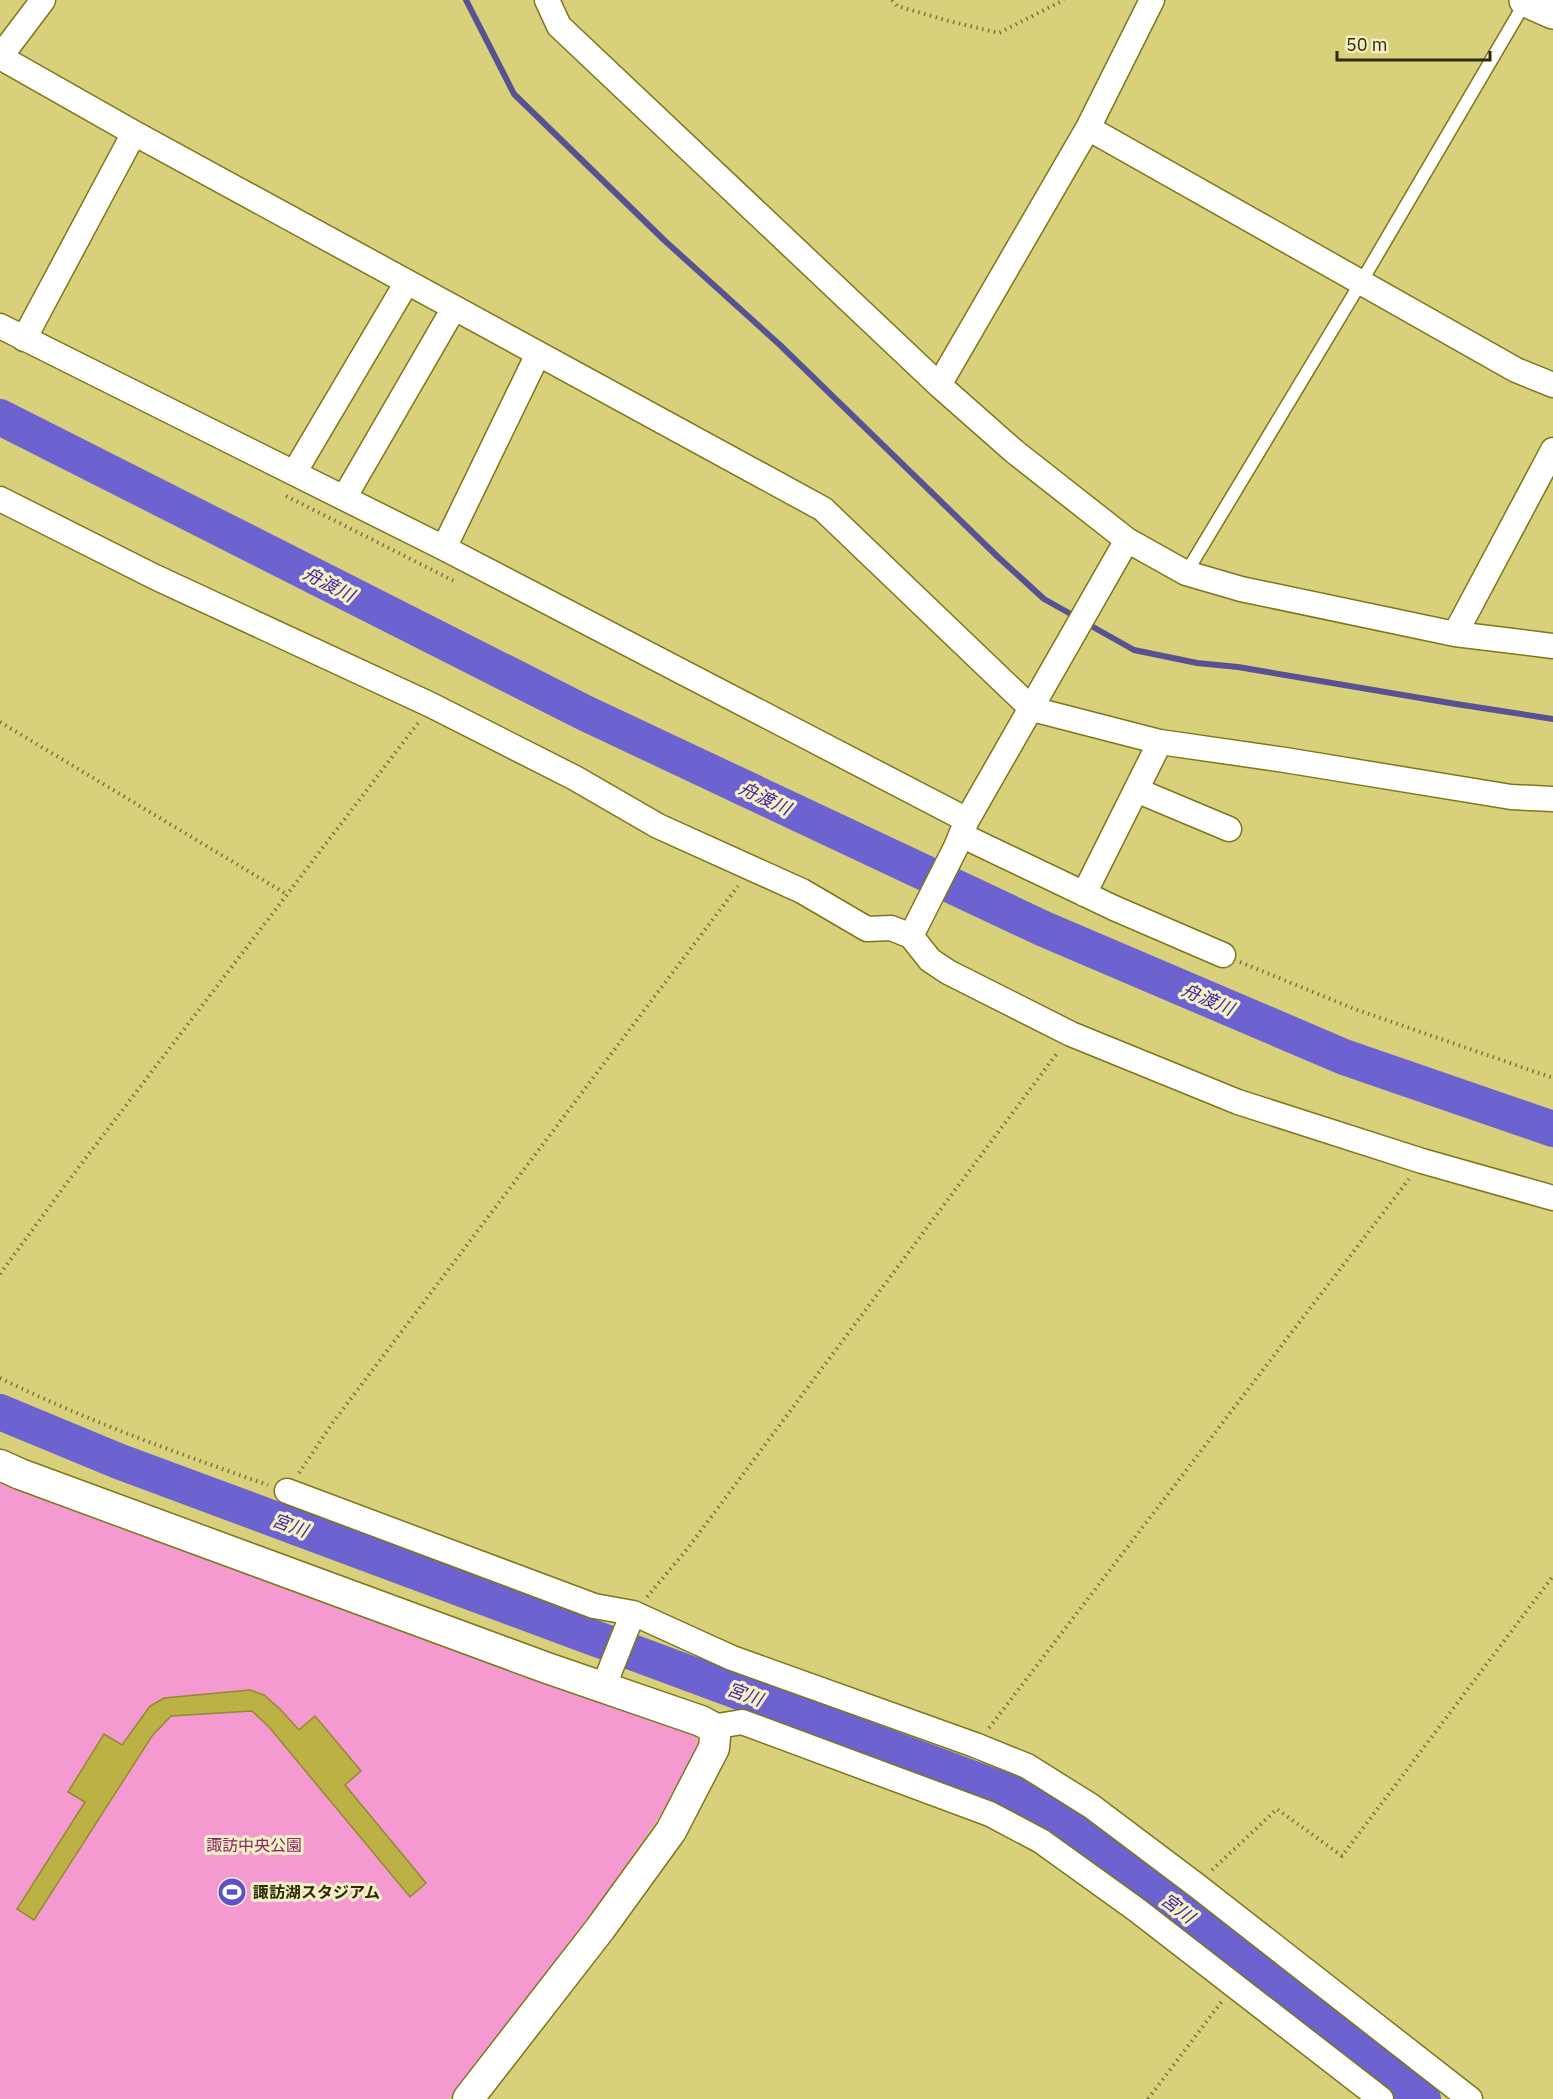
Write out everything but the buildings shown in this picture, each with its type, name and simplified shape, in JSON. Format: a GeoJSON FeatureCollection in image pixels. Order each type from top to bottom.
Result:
{"type":"FeatureCollection","features":[{"type":"Feature","properties":{"kind":"main road"},"geometry":{"type":"LineString","coordinates":[[1526,0],[1553,12]]}},
{"type":"Feature","properties":{"kind":"street"},"geometry":{"type":"LineString","coordinates":[[43,0],[0,57],[134,133],[823,509],[1032,709],[1160,742],[1511,797],[1553,799]]}},
{"type":"Feature","properties":{"kind":"street"},"geometry":{"type":"LineString","coordinates":[[547,0],[559,26],[939,385],[1015,452],[1127,540],[1186,573],[1241,589],[1455,634],[1553,646]]}},
{"type":"Feature","properties":{"kind":"street"},"geometry":{"type":"LineString","coordinates":[[939,385],[1088,128],[1152,0]]}},
{"type":"Feature","properties":{"kind":"street"},"geometry":{"type":"LineString","coordinates":[[1088,128],[1360,284],[1516,370],[1553,385]]}},
{"type":"Feature","properties":{"kind":"street"},"geometry":{"type":"LineString","coordinates":[[24,339],[134,133]]}},
{"type":"Feature","properties":{"kind":"street"},"geometry":{"type":"LineString","coordinates":[[294,473],[407,282]]}},
{"type":"Feature","properties":{"kind":"street"},"geometry":{"type":"LineString","coordinates":[[344,498],[454,308]]}},
{"type":"Feature","properties":{"kind":"street"},"geometry":{"type":"LineString","coordinates":[[0,326],[444,548],[961,834],[1084,894],[1223,955]]}},
{"type":"Feature","properties":{"kind":"street"},"geometry":{"type":"LineString","coordinates":[[444,548],[538,354]]}},
{"type":"Feature","properties":{"kind":"street"},"geometry":{"type":"LineString","coordinates":[[1455,634],[1553,450]]}},
{"type":"Feature","properties":{"kind":"street"},"geometry":{"type":"LineString","coordinates":[[0,499],[165,582],[431,705],[575,778],[658,826],[802,891],[867,929],[913,930]]}},
{"type":"Feature","properties":{"kind":"street"},"geometry":{"type":"LineString","coordinates":[[913,930],[961,834],[1127,540]]}},
{"type":"Feature","properties":{"kind":"street"},"geometry":{"type":"LineString","coordinates":[[1084,894],[1160,742]]}},
{"type":"Feature","properties":{"kind":"street"},"geometry":{"type":"LineString","coordinates":[[1136,790],[1229,829]]}},
{"type":"Feature","properties":{"kind":"street"},"geometry":{"type":"LineString","coordinates":[[913,930],[930,960],[948,972],[1071,1034],[1238,1102],[1422,1161],[1553,1198]]}},
{"type":"Feature","properties":{"kind":"street"},"geometry":{"type":"LineString","coordinates":[[0,1465],[547,1668],[607,1680],[712,1727],[742,1722],[1008,1822],[1041,1841],[1137,1910],[1381,2099]]}},
{"type":"Feature","properties":{"kind":"street"},"geometry":{"type":"LineString","coordinates":[[287,1491],[1027,1766],[1082,1801],[1196,1885],[1470,2099]]}},
{"type":"Feature","properties":{"kind":"street"},"geometry":{"type":"LineString","coordinates":[[607,1680],[631,1617]]}},
{"type":"Feature","properties":{"kind":"street"},"geometry":{"type":"LineString","coordinates":[[468,2099],[600,1929],[670,1830],[714,1749],[715,1737],[712,1727]]}},
{"type":"Feature","properties":{"kind":"lane"},"geometry":{"type":"LineString","coordinates":[[1186,573],[1360,284],[1526,0]]}},
{"type":"Feature","properties":{"kind":"path"},"geometry":{"type":"LineString","coordinates":[[892,0],[897,6],[999,33],[1064,0]]}},
{"type":"Feature","properties":{"kind":"path"},"geometry":{"type":"LineString","coordinates":[[0,1274],[431,705]]}},
{"type":"Feature","properties":{"kind":"path"},"geometry":{"type":"LineString","coordinates":[[0,722],[288,894]]}},
{"type":"Feature","properties":{"kind":"path"},"geometry":{"type":"LineString","coordinates":[[0,1378],[76,1414],[163,1449],[287,1491],[331,1425],[751,868]]}},
{"type":"Feature","properties":{"kind":"path"},"geometry":{"type":"LineString","coordinates":[[1223,955],[1352,1008],[1553,1078]]}},
{"type":"Feature","properties":{"kind":"path"},"geometry":{"type":"LineString","coordinates":[[631,1617],[688,1548],[1071,1034]]}},
{"type":"Feature","properties":{"kind":"path"},"geometry":{"type":"LineString","coordinates":[[975,1745],[1422,1161]]}},
{"type":"Feature","properties":{"kind":"path"},"geometry":{"type":"LineString","coordinates":[[1196,1885],[1277,1809],[1342,1856],[1553,1576]]}},
{"type":"Feature","properties":{"kind":"path"},"geometry":{"type":"LineString","coordinates":[[1148,2099],[1233,1986]]}},
{"type":"Feature","properties":{"kind":"green space","name":"諏訪中央公園"},"geometry":{"type":"Polygon","coordinates":[[[0,1478],[695,1733],[698,1744],[663,1811],[580,1932],[449,2099],[0,2099],[0,1478]]]}},
{"type":"Feature","properties":{"kind":"waterway"},"geometry":{"type":"LineString","coordinates":[[466,0],[514,94],[664,240],[780,345],[998,557],[1044,599],[1078,618]]}},
{"type":"Feature","properties":{"kind":"waterway","name":"舟渡川"},"geometry":{"type":"LineString","coordinates":[[0,417],[585,713],[1044,929],[1344,1057],[1553,1129]]}},
{"type":"Feature","properties":{"kind":"waterway"},"geometry":{"type":"LineString","coordinates":[[1086,623],[1134,650],[1197,663],[1238,667],[1553,719]]}},
{"type":"Feature","properties":{"kind":"waterway","name":"宮川"},"geometry":{"type":"LineString","coordinates":[[0,1412],[118,1461],[1014,1794],[1062,1823],[1171,1902],[1423,2099]]}},
{"type":"Feature","properties":{"kind":"place","name":"諏訪湖スタジアム"},"geometry":{"type":"Point","coordinates":[232,1892]}}]}
